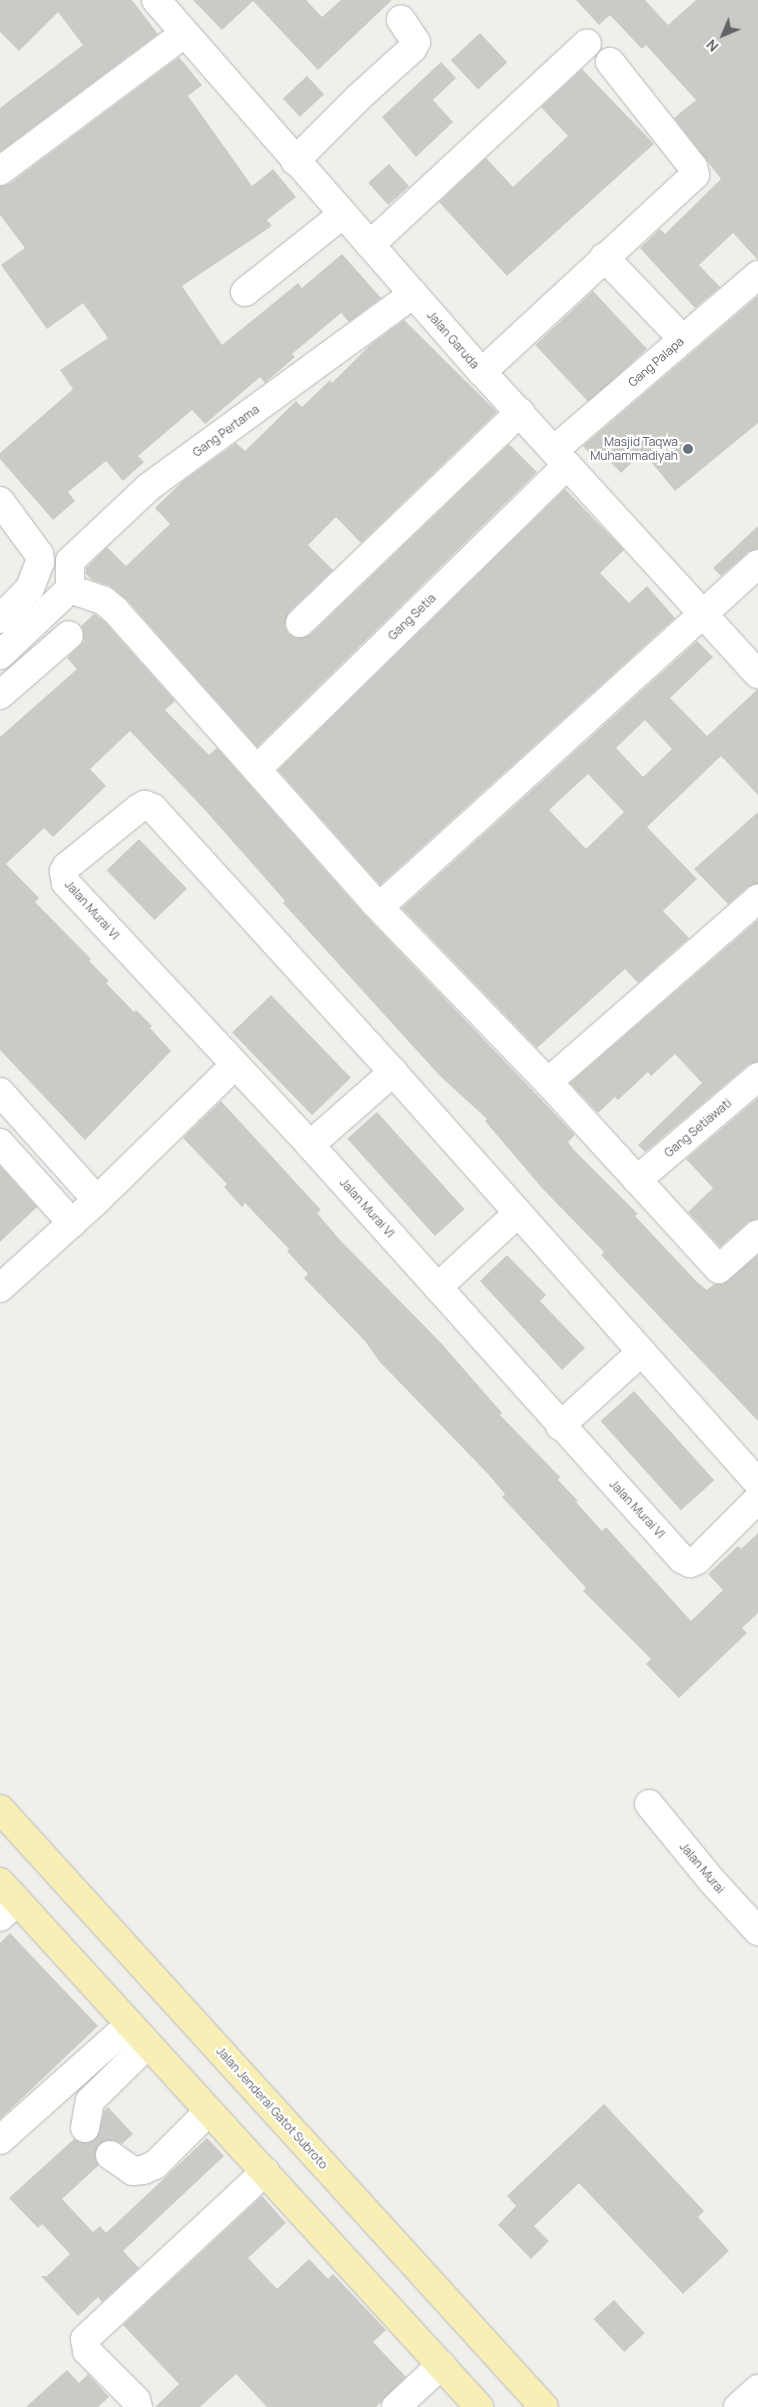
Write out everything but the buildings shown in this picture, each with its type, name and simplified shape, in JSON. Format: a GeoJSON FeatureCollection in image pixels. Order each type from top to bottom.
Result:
{"type":"FeatureCollection","features":[{"type":"Feature","properties":{"kind":"main road","name":"Jalan Jenderal Gatot Subroto"},"geometry":{"type":"LineString","coordinates":[[0,1809],[544,2407]]}},
{"type":"Feature","properties":{"kind":"main road"},"geometry":{"type":"LineString","coordinates":[[5,1897],[139,2034],[479,2407]]}},
{"type":"Feature","properties":{"kind":"street","name":"Jalan Garuda"},"geometry":{"type":"LineString","coordinates":[[156,0],[482,372],[758,674]]}},
{"type":"Feature","properties":{"kind":"street"},"geometry":{"type":"LineString","coordinates":[[295,160],[359,96],[412,49],[416,42],[401,20]]}},
{"type":"Feature","properties":{"kind":"street"},"geometry":{"type":"LineString","coordinates":[[0,171],[184,34]]}},
{"type":"Feature","properties":{"kind":"street"},"geometry":{"type":"LineString","coordinates":[[370,245],[587,43]]}},
{"type":"Feature","properties":{"kind":"street"},"geometry":{"type":"LineString","coordinates":[[482,372],[604,256],[695,175],[694,167],[610,62]]}},
{"type":"Feature","properties":{"kind":"street"},"geometry":{"type":"LineString","coordinates":[[245,292],[343,214]]}},
{"type":"Feature","properties":{"kind":"street"},"geometry":{"type":"LineString","coordinates":[[604,256],[673,329]]}},
{"type":"Feature","properties":{"kind":"street","name":"Gang Palapa"},"geometry":{"type":"LineString","coordinates":[[560,457],[758,274]]}},
{"type":"Feature","properties":{"kind":"street","name":"Gang Pertama"},"geometry":{"type":"LineString","coordinates":[[70,589],[70,562],[150,486],[413,294]]}},
{"type":"Feature","properties":{"kind":"street"},"geometry":{"type":"LineString","coordinates":[[300,623],[520,412]]}},
{"type":"Feature","properties":{"kind":"street","name":"Gang Setia"},"geometry":{"type":"LineString","coordinates":[[257,769],[560,457]]}},
{"type":"Feature","properties":{"kind":"street"},"geometry":{"type":"LineString","coordinates":[[0,501],[39,554],[40,562],[30,588],[0,619]]}},
{"type":"Feature","properties":{"kind":"street"},"geometry":{"type":"LineString","coordinates":[[386,901],[758,564]]}},
{"type":"Feature","properties":{"kind":"street"},"geometry":{"type":"LineString","coordinates":[[0,656],[70,589],[104,601],[115,610],[374,902],[548,1082],[719,1269],[758,1234]]}},
{"type":"Feature","properties":{"kind":"street"},"geometry":{"type":"LineString","coordinates":[[0,695],[69,635]]}},
{"type":"Feature","properties":{"kind":"street","name":"Jalan Murai VI"},"geometry":{"type":"LineString","coordinates":[[758,1483],[393,1072],[153,808],[145,805],[67,866],[63,878],[234,1066],[310,1145],[560,1426],[685,1562],[697,1560],[758,1499]]}},
{"type":"Feature","properties":{"kind":"street"},"geometry":{"type":"LineString","coordinates":[[548,1082],[758,899]]}},
{"type":"Feature","properties":{"kind":"street"},"geometry":{"type":"LineString","coordinates":[[0,1288],[97,1200],[234,1066]]}},
{"type":"Feature","properties":{"kind":"street"},"geometry":{"type":"LineString","coordinates":[[310,1145],[393,1072]]}},
{"type":"Feature","properties":{"kind":"street","name":"Gang Setiawati"},"geometry":{"type":"LineString","coordinates":[[637,1180],[758,1077]]}},
{"type":"Feature","properties":{"kind":"street"},"geometry":{"type":"LineString","coordinates":[[0,1092],[97,1200]]}},
{"type":"Feature","properties":{"kind":"street"},"geometry":{"type":"LineString","coordinates":[[0,1142],[72,1223]]}},
{"type":"Feature","properties":{"kind":"street"},"geometry":{"type":"LineString","coordinates":[[438,1287],[518,1213]]}},
{"type":"Feature","properties":{"kind":"street"},"geometry":{"type":"LineString","coordinates":[[560,1426],[641,1352]]}},
{"type":"Feature","properties":{"kind":"street","name":"Jalan Murai"},"geometry":{"type":"LineString","coordinates":[[648,1804],[712,1881],[758,1931]]}},
{"type":"Feature","properties":{"kind":"street"},"geometry":{"type":"LineString","coordinates":[[86,2128],[90,2102],[139,2034]]}},
{"type":"Feature","properties":{"kind":"street"},"geometry":{"type":"LineString","coordinates":[[0,2140],[139,2034]]}},
{"type":"Feature","properties":{"kind":"street"},"geometry":{"type":"LineString","coordinates":[[110,2155],[133,2171],[143,2170],[155,2165],[209,2111]]}},
{"type":"Feature","properties":{"kind":"street"},"geometry":{"type":"LineString","coordinates":[[138,2407],[136,2400],[87,2350],[85,2339],[265,2172]]}},
{"type":"Feature","properties":{"kind":"street"},"geometry":{"type":"LineString","coordinates":[[396,2407],[441,2365]]}},
{"type":"Feature","properties":{"kind":"street"},"geometry":{"type":"LineString","coordinates":[[738,2407],[758,2389]]}},
{"type":"Feature","properties":{"kind":"tunnel"},"geometry":{"type":"LineString","coordinates":[[85,2128],[110,2155]]}},
{"type":"Feature","properties":{"kind":"place","name":"Masjid Taqwa Muhammadiyah"},"geometry":{"type":"Point","coordinates":[688,449]}}]}
